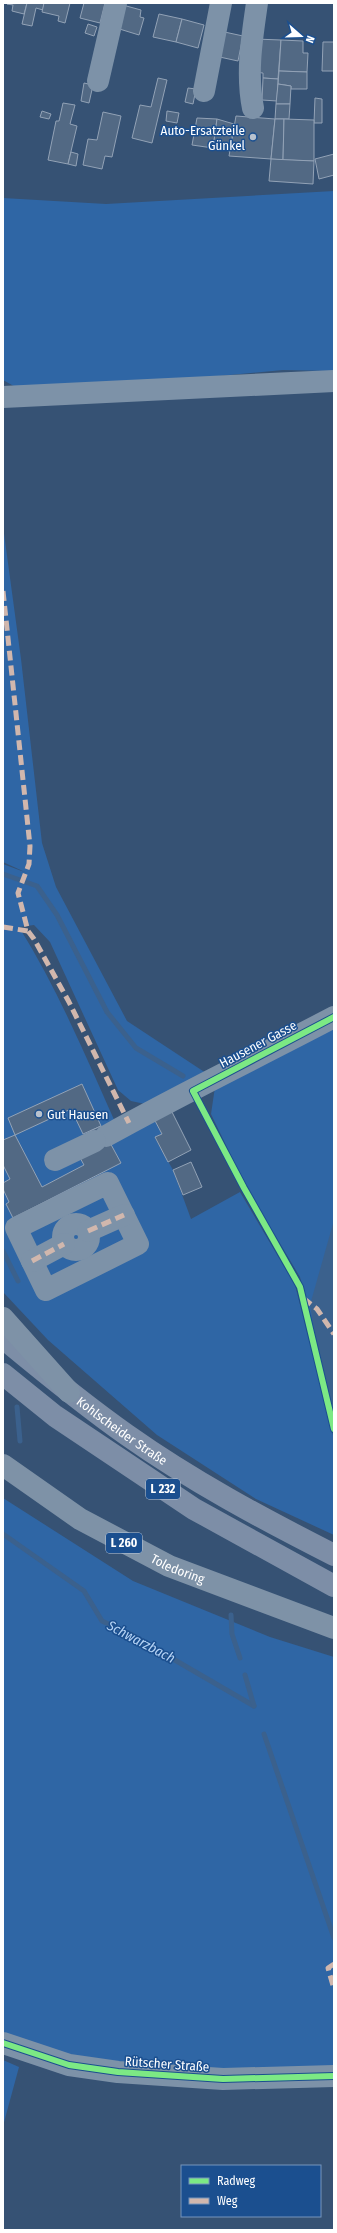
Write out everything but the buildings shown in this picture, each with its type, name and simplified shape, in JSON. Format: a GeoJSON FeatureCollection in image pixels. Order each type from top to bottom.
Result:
{"type":"FeatureCollection","features":[{"type":"Feature","properties":{"kind":"highway"},"geometry":{"type":"LineString","coordinates":[[3,1318],[69,1392]]}},
{"type":"Feature","properties":{"kind":"highway","name":"Toledoring"},"geometry":{"type":"LineString","coordinates":[[3,1465],[80,1519],[117,1540],[169,1566],[256,1600],[334,1628]]}},
{"type":"Feature","properties":{"kind":"main road","name":"Kohlscheider Straße"},"geometry":{"type":"LineString","coordinates":[[3,1338],[69,1392],[128,1436],[205,1485],[273,1524],[334,1555]]}},
{"type":"Feature","properties":{"kind":"main road","name":"Kohlscheider Straße"},"geometry":{"type":"LineString","coordinates":[[3,1374],[55,1416],[194,1509],[334,1586]]}},
{"type":"Feature","properties":{"kind":"street"},"geometry":{"type":"LineString","coordinates":[[98,81],[116,3]]}},
{"type":"Feature","properties":{"kind":"street"},"geometry":{"type":"LineString","coordinates":[[204,91],[221,3]]}},
{"type":"Feature","properties":{"kind":"street"},"geometry":{"type":"LineString","coordinates":[[253,108],[249,86],[252,39],[257,3]]}},
{"type":"Feature","properties":{"kind":"street"},"geometry":{"type":"LineString","coordinates":[[3,397],[334,381]]}},
{"type":"Feature","properties":{"kind":"street","name":"Hausener Gasse"},"geometry":{"type":"LineString","coordinates":[[55,1160],[101,1138],[142,1115],[193,1091],[334,1017]]}},
{"type":"Feature","properties":{"kind":"street"},"geometry":{"type":"LineString","coordinates":[[108,1182],[138,1244],[46,1290],[32,1261],[16,1228],[108,1182]]}},
{"type":"Feature","properties":{"kind":"street"},"geometry":{"type":"LineString","coordinates":[[32,1261],[64,1244],[63,1234],[68,1226],[79,1224],[88,1231],[124,1215]]}},
{"type":"Feature","properties":{"kind":"street","name":"Rütscher Straße"},"geometry":{"type":"LineString","coordinates":[[3,2043],[69,2065],[118,2072],[223,2079],[334,2076]]}},
{"type":"Feature","properties":{"kind":"shaded area"},"geometry":{"type":"Polygon","coordinates":[[[334,191],[334,371],[283,370],[28,394],[3,380],[3,198],[106,204],[334,191]]]}},
{"type":"Feature","properties":{"kind":"shaded area"},"geometry":{"type":"Polygon","coordinates":[[[3,526],[21,659],[42,843],[56,887],[127,1021],[209,1075],[334,1010],[334,1416],[300,1277],[246,1187],[211,1114],[215,1087],[145,1104],[131,1101],[118,1090],[50,942],[34,925],[19,927],[34,951],[60,1002],[120,1133],[153,1117],[162,1134],[155,1138],[173,1170],[191,1219],[240,1192],[295,1285],[334,1439],[334,1535],[256,1499],[157,1435],[48,1340],[3,1292],[3,864],[27,873],[3,862],[3,526]]]}},
{"type":"Feature","properties":{"kind":"shaded area"},"geometry":{"type":"Polygon","coordinates":[[[334,1220],[334,1414],[315,1335],[310,1305],[334,1220]]]}},
{"type":"Feature","properties":{"kind":"shaded area"},"geometry":{"type":"Polygon","coordinates":[[[3,1498],[133,1581],[270,1637],[334,1657],[334,2066],[195,2069],[110,2063],[52,2052],[3,2033],[3,1498]]]}},
{"type":"Feature","properties":{"kind":"shaded area"},"geometry":{"type":"Polygon","coordinates":[[[3,2060],[19,2067],[3,2126],[3,2060]]]}},
{"type":"Feature","properties":{"kind":"waterway"},"geometry":{"type":"LineString","coordinates":[[3,874],[37,886],[57,915],[107,1012],[136,1048],[183,1076]]}},
{"type":"Feature","properties":{"kind":"waterway","name":"Schwarzbach"},"geometry":{"type":"LineString","coordinates":[[3,1251],[18,1281]]}},
{"type":"Feature","properties":{"kind":"waterway","name":"Schwarzbach"},"geometry":{"type":"LineString","coordinates":[[17,1407],[20,1441]]}},
{"type":"Feature","properties":{"kind":"waterway","name":"Schwarzbach"},"geometry":{"type":"LineString","coordinates":[[3,1534],[84,1591],[102,1621],[130,1634],[254,1706]]}},
{"type":"Feature","properties":{"kind":"waterway"},"geometry":{"type":"LineString","coordinates":[[231,1615],[232,1634],[240,1658]]}},
{"type":"Feature","properties":{"kind":"waterway"},"geometry":{"type":"LineString","coordinates":[[245,1675],[254,1706]]}},
{"type":"Feature","properties":{"kind":"waterway","name":"Schwarzbach"},"geometry":{"type":"LineString","coordinates":[[264,1734],[334,1938]]}},
{"type":"Feature","properties":{"kind":"marked path"},"geometry":{"type":"LineString","coordinates":[[3,591],[30,846],[29,864],[18,893],[28,931],[69,1002],[129,1123]]}},
{"type":"Feature","properties":{"kind":"marked path"},"geometry":{"type":"LineString","coordinates":[[3,927],[28,931]]}},
{"type":"Feature","properties":{"kind":"marked path"},"geometry":{"type":"LineString","coordinates":[[88,1231],[124,1215]]}},
{"type":"Feature","properties":{"kind":"marked path"},"geometry":{"type":"LineString","coordinates":[[32,1261],[64,1244]]}},
{"type":"Feature","properties":{"kind":"marked path"},"geometry":{"type":"LineString","coordinates":[[303,1298],[317,1309],[334,1334]]}},
{"type":"Feature","properties":{"kind":"marked path"},"geometry":{"type":"LineString","coordinates":[[334,1964],[328,1968],[334,1989]]}},
{"type":"Feature","properties":{"kind":"cycle path"},"geometry":{"type":"LineString","coordinates":[[334,1017],[193,1091],[244,1188],[300,1287],[334,1429]]}},
{"type":"Feature","properties":{"kind":"cycle path"},"geometry":{"type":"LineString","coordinates":[[3,2043],[69,2065],[118,2072],[223,2079],[334,2076]]}},
{"type":"Feature","properties":{"kind":"place","name":"Auto-Ersatzteile Günkel"},"geometry":{"type":"Point","coordinates":[253,137]}},
{"type":"Feature","properties":{"kind":"place","name":"Gut Hausen"},"geometry":{"type":"Point","coordinates":[39,1114]}}]}
